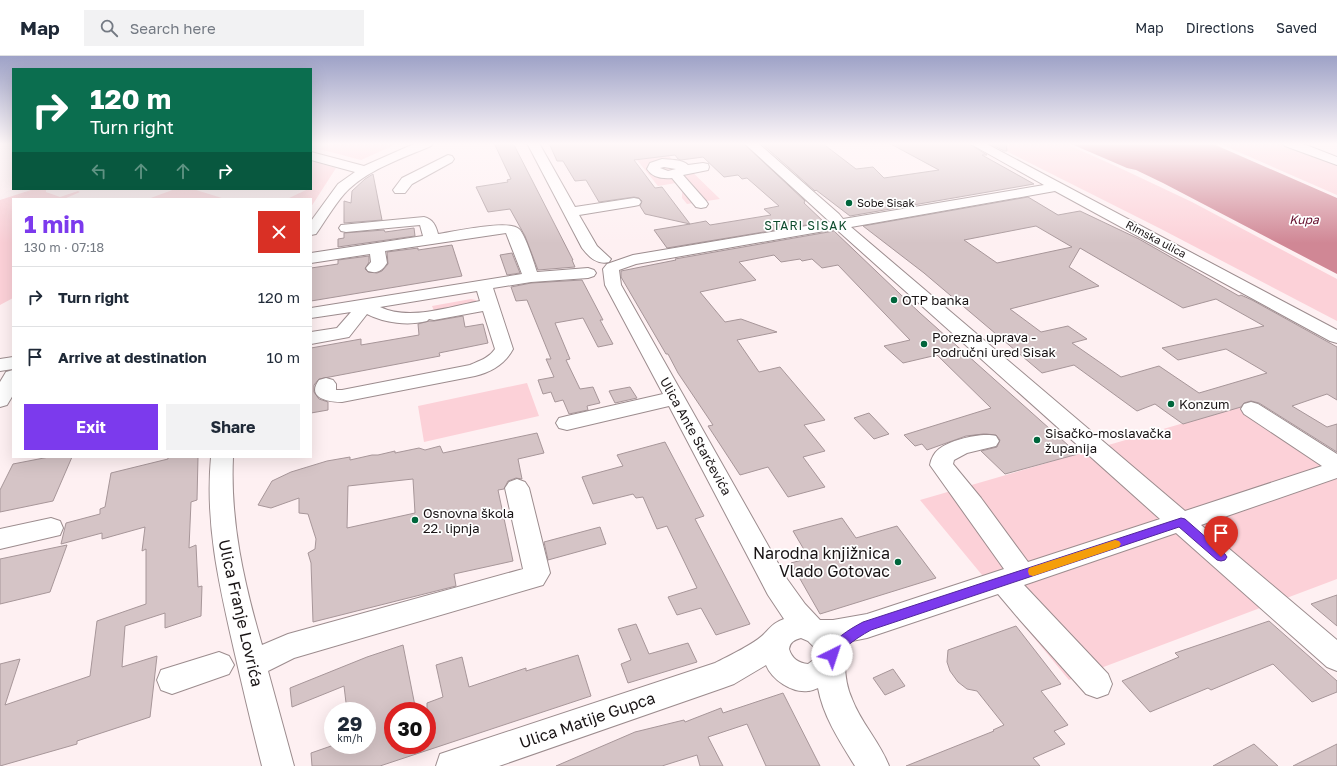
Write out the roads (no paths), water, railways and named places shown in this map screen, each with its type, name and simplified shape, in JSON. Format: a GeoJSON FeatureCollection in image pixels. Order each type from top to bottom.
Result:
{"type":"FeatureCollection","features":[{"type":"Feature","properties":{"kind":"street"},"geometry":{"type":"LineString","coordinates":[[312,230],[343,187],[359,176]]}},
{"type":"Feature","properties":{"kind":"street"},"geometry":{"type":"LineString","coordinates":[[411,221],[403,197],[407,181],[417,176]]}},
{"type":"Feature","properties":{"kind":"street"},"geometry":{"type":"LineString","coordinates":[[551,176],[570,212],[588,264],[603,278],[609,268],[633,260],[1058,187]]}},
{"type":"Feature","properties":{"kind":"street"},"geometry":{"type":"LineString","coordinates":[[682,176],[701,204]]}},
{"type":"Feature","properties":{"kind":"street"},"geometry":{"type":"LineString","coordinates":[[788,176],[840,224],[1337,658]]}},
{"type":"Feature","properties":{"kind":"street","name":"Rimska ulica"},"geometry":{"type":"LineString","coordinates":[[1038,176],[1337,337]]}},
{"type":"Feature","properties":{"kind":"street"},"geometry":{"type":"LineString","coordinates":[[570,212],[634,202]]}},
{"type":"Feature","properties":{"kind":"street"},"geometry":{"type":"LineString","coordinates":[[346,228],[420,221],[427,223],[431,240]]}},
{"type":"Feature","properties":{"kind":"street"},"geometry":{"type":"LineString","coordinates":[[312,258],[500,229],[509,229],[514,232],[531,277]]}},
{"type":"Feature","properties":{"kind":"street"},"geometry":{"type":"LineString","coordinates":[[374,268],[379,263],[377,248]]}},
{"type":"Feature","properties":{"kind":"street"},"geometry":{"type":"LineString","coordinates":[[312,313],[531,277],[588,264],[594,259],[609,268]]}},
{"type":"Feature","properties":{"kind":"street","name":"Ulica Ante Starčevića"},"geometry":{"type":"LineString","coordinates":[[609,268],[675,398],[763,558],[776,588],[795,613],[823,645]]}},
{"type":"Feature","properties":{"kind":"street"},"geometry":{"type":"LineString","coordinates":[[326,384],[326,393],[328,395],[342,396],[474,370],[486,365],[498,357],[504,349],[484,284]]}},
{"type":"Feature","properties":{"kind":"street"},"geometry":{"type":"LineString","coordinates":[[364,304],[373,311],[406,319],[490,304]]}},
{"type":"Feature","properties":{"kind":"street"},"geometry":{"type":"LineString","coordinates":[[312,338],[343,332],[352,324],[364,304]]}},
{"type":"Feature","properties":{"kind":"street"},"geometry":{"type":"LineString","coordinates":[[0,365],[12,363]]}},
{"type":"Feature","properties":{"kind":"street"},"geometry":{"type":"LineString","coordinates":[[0,400],[12,378]]}},
{"type":"Feature","properties":{"kind":"street"},"geometry":{"type":"LineString","coordinates":[[568,423],[675,398]]}},
{"type":"Feature","properties":{"kind":"street"},"geometry":{"type":"LineString","coordinates":[[1251,409],[1337,465]]}},
{"type":"Feature","properties":{"kind":"street"},"geometry":{"type":"LineString","coordinates":[[988,441],[946,453],[941,460],[941,465],[972,504],[1014,578],[1030,612],[1097,684]]}},
{"type":"Feature","properties":{"kind":"street","name":"Ulica Franje Lovrića"},"geometry":{"type":"LineString","coordinates":[[222,458],[220,478],[221,506],[226,555],[235,600],[278,766]]}},
{"type":"Feature","properties":{"kind":"street"},"geometry":{"type":"LineString","coordinates":[[823,645],[839,645],[851,634],[867,626],[1337,470]]}},
{"type":"Feature","properties":{"kind":"street"},"geometry":{"type":"LineString","coordinates":[[252,664],[288,647],[534,577],[537,573],[517,488]]}},
{"type":"Feature","properties":{"kind":"street"},"geometry":{"type":"LineString","coordinates":[[0,539],[51,528]]}},
{"type":"Feature","properties":{"kind":"street","name":"Ulica Ante Starčevića"},"geometry":{"type":"LineString","coordinates":[[776,588],[780,617],[776,639]]}},
{"type":"Feature","properties":{"kind":"street"},"geometry":{"type":"LineString","coordinates":[[838,707],[823,645],[801,626],[784,630],[776,639],[774,651],[777,660],[782,667],[821,690],[838,707],[873,766]]}},
{"type":"Feature","properties":{"kind":"street","name":"Ulica Matije Gupca"},"geometry":{"type":"LineString","coordinates":[[452,766],[722,674],[754,658],[776,639]]}},
{"type":"Feature","properties":{"kind":"street"},"geometry":{"type":"LineString","coordinates":[[795,675],[809,677],[818,675],[825,670],[823,645]]}},
{"type":"Feature","properties":{"kind":"street"},"geometry":{"type":"LineString","coordinates":[[172,680],[219,665]]}},
{"type":"Feature","properties":{"kind":"street","name":"Ulica Matije Gupca"},"geometry":{"type":"LineString","coordinates":[[722,674],[745,670],[770,669],[795,675]]}},
{"type":"Feature","properties":{"kind":"water","name":"Kupa"},"geometry":{"type":"Polygon","coordinates":[[[1149,176],[1287,176],[1337,198],[1337,274],[1149,176]]]}},
{"type":"Feature","properties":{"kind":"place","name":"Sobe Sisak"},"geometry":{"type":"Point","coordinates":[849,203]}},
{"type":"Feature","properties":{"kind":"place","name":"OTP banka"},"geometry":{"type":"Point","coordinates":[894,300]}},
{"type":"Feature","properties":{"kind":"place","name":"Porezna uprava - Područni ured Sisak"},"geometry":{"type":"Point","coordinates":[924,344]}},
{"type":"Feature","properties":{"kind":"place","name":"Konzum"},"geometry":{"type":"Point","coordinates":[1171,404]}},
{"type":"Feature","properties":{"kind":"place","name":"Sisačko-moslavačka županija"},"geometry":{"type":"Point","coordinates":[1037,440]}},
{"type":"Feature","properties":{"kind":"place","name":"Osnovna škola 22. lipnja"},"geometry":{"type":"Point","coordinates":[415,520]}},
{"type":"Feature","properties":{"kind":"place","name":"Narodna knjižnica Vlado Gotovac"},"geometry":{"type":"Point","coordinates":[898,562]}},
{"type":"Feature","properties":{"kind":"district","name":"STARI SISAK"},"geometry":{"type":"Point","coordinates":[806,226]}}]}
